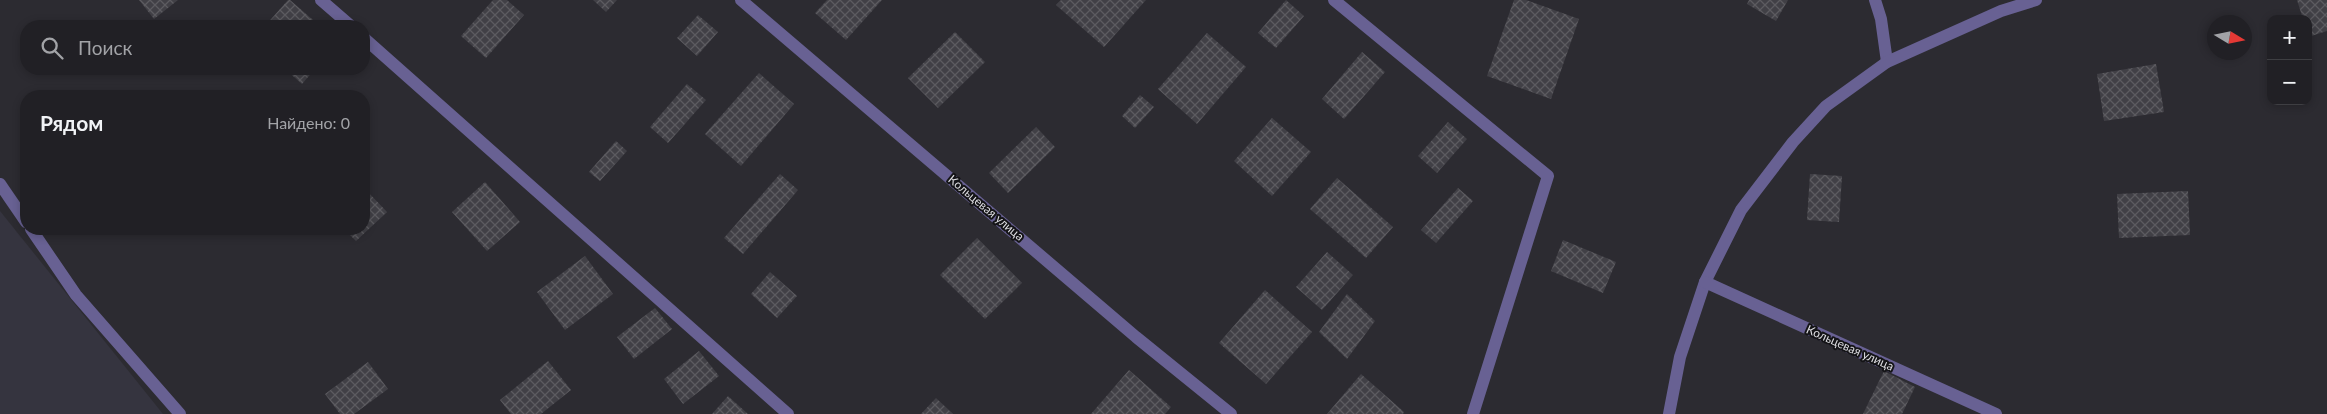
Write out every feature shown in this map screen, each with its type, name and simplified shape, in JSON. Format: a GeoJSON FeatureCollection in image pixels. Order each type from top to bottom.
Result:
{"type":"FeatureCollection","features":[{"type":"Feature","properties":{"kind":"street"},"geometry":{"type":"LineString","coordinates":[[322,0],[344,20]]}},
{"type":"Feature","properties":{"kind":"street","name":"Кольцевая улица"},"geometry":{"type":"LineString","coordinates":[[741,0],[1136,336],[1232,414]]}},
{"type":"Feature","properties":{"kind":"street"},"geometry":{"type":"LineString","coordinates":[[1334,0],[1548,176],[1473,414]]}},
{"type":"Feature","properties":{"kind":"street"},"geometry":{"type":"LineString","coordinates":[[1875,0],[1881,19],[1887,62]]}},
{"type":"Feature","properties":{"kind":"street"},"geometry":{"type":"LineString","coordinates":[[1668,414],[1680,357],[1705,282],[1741,210],[1793,142],[1826,106],[1887,62],[2001,11],[2036,0]]}},
{"type":"Feature","properties":{"kind":"street"},"geometry":{"type":"LineString","coordinates":[[370,43],[788,414]]}},
{"type":"Feature","properties":{"kind":"street"},"geometry":{"type":"LineString","coordinates":[[0,184],[20,213]]}},
{"type":"Feature","properties":{"kind":"street"},"geometry":{"type":"LineString","coordinates":[[35,235],[76,295],[180,414]]}},
{"type":"Feature","properties":{"kind":"street","name":"Кольцевая улица"},"geometry":{"type":"LineString","coordinates":[[1705,282],[1996,414]]}},
{"type":"Feature","properties":{"kind":"shaded area"},"geometry":{"type":"Polygon","coordinates":[[[0,211],[163,414],[0,414],[0,211]]]}},
{"type":"Feature","properties":{"kind":"building"},"geometry":{"type":"Polygon","coordinates":[[[139,0],[178,0],[154,19],[139,0]]]}},
{"type":"Feature","properties":{"kind":"building"},"geometry":{"type":"Polygon","coordinates":[[[290,0],[313,20],[270,20],[290,0]]]}},
{"type":"Feature","properties":{"kind":"building"},"geometry":{"type":"Polygon","coordinates":[[[493,0],[507,0],[524,15],[486,58],[461,36],[493,0]]]}},
{"type":"Feature","properties":{"kind":"building"},"geometry":{"type":"Polygon","coordinates":[[[593,0],[617,0],[606,12],[593,0]]]}},
{"type":"Feature","properties":{"kind":"building"},"geometry":{"type":"Polygon","coordinates":[[[827,0],[882,0],[846,40],[815,13],[827,0]]]}},
{"type":"Feature","properties":{"kind":"building"},"geometry":{"type":"Polygon","coordinates":[[[1061,0],[1146,0],[1104,47],[1056,5],[1061,0]]]}},
{"type":"Feature","properties":{"kind":"building"},"geometry":{"type":"Polygon","coordinates":[[[1286,0],[1304,16],[1276,48],[1258,33],[1286,0]]]}},
{"type":"Feature","properties":{"kind":"building"},"geometry":{"type":"Polygon","coordinates":[[[1514,0],[1526,0],[1579,19],[1551,99],[1487,76],[1514,0]]]}},
{"type":"Feature","properties":{"kind":"building"},"geometry":{"type":"Polygon","coordinates":[[[1749,0],[1788,0],[1776,21],[1747,4],[1749,0]]]}},
{"type":"Feature","properties":{"kind":"building"},"geometry":{"type":"Polygon","coordinates":[[[2297,0],[2327,0],[2327,31],[2312,36],[2312,15],[2302,15],[2297,0]]]}},
{"type":"Feature","properties":{"kind":"building"},"geometry":{"type":"Polygon","coordinates":[[[698,15],[718,32],[697,56],[677,38],[698,15]]]}},
{"type":"Feature","properties":{"kind":"building"},"geometry":{"type":"Polygon","coordinates":[[[955,32],[985,62],[938,108],[908,78],[955,32]]]}},
{"type":"Feature","properties":{"kind":"building"},"geometry":{"type":"Polygon","coordinates":[[[1207,33],[1246,67],[1197,124],[1158,89],[1207,33]]]}},
{"type":"Feature","properties":{"kind":"building"},"geometry":{"type":"Polygon","coordinates":[[[1362,52],[1385,72],[1344,119],[1322,99],[1362,52]]]}},
{"type":"Feature","properties":{"kind":"building"},"geometry":{"type":"Polygon","coordinates":[[[2156,64],[2164,112],[2104,121],[2097,74],[2156,64]]]}},
{"type":"Feature","properties":{"kind":"building"},"geometry":{"type":"Polygon","coordinates":[[[759,73],[794,104],[741,166],[705,134],[759,73]]]}},
{"type":"Feature","properties":{"kind":"building"},"geometry":{"type":"Polygon","coordinates":[[[292,75],[310,75],[302,84],[292,75]]]}},
{"type":"Feature","properties":{"kind":"building"},"geometry":{"type":"Polygon","coordinates":[[[687,84],[706,100],[668,143],[650,127],[687,84]]]}},
{"type":"Feature","properties":{"kind":"building"},"geometry":{"type":"Polygon","coordinates":[[[1140,95],[1154,107],[1135,128],[1122,116],[1140,95]]]}},
{"type":"Feature","properties":{"kind":"building"},"geometry":{"type":"Polygon","coordinates":[[[1272,118],[1311,152],[1272,196],[1234,161],[1272,118]]]}},
{"type":"Feature","properties":{"kind":"building"},"geometry":{"type":"Polygon","coordinates":[[[1448,122],[1467,139],[1437,173],[1418,156],[1448,122]]]}},
{"type":"Feature","properties":{"kind":"building"},"geometry":{"type":"Polygon","coordinates":[[[1036,127],[1055,147],[1008,193],[989,173],[1036,127]]]}},
{"type":"Feature","properties":{"kind":"building"},"geometry":{"type":"Polygon","coordinates":[[[616,141],[627,151],[600,181],[589,172],[616,141]]]}},
{"type":"Feature","properties":{"kind":"building"},"geometry":{"type":"Polygon","coordinates":[[[780,174],[798,190],[743,254],[724,238],[780,174]]]}},
{"type":"Feature","properties":{"kind":"building"},"geometry":{"type":"Polygon","coordinates":[[[1810,174],[1842,176],[1839,222],[1807,220],[1810,174]]]}},
{"type":"Feature","properties":{"kind":"building"},"geometry":{"type":"Polygon","coordinates":[[[1337,178],[1393,227],[1366,258],[1310,209],[1337,178]]]}},
{"type":"Feature","properties":{"kind":"building"},"geometry":{"type":"Polygon","coordinates":[[[485,182],[520,222],[487,251],[452,212],[485,182]]]}},
{"type":"Feature","properties":{"kind":"building"},"geometry":{"type":"Polygon","coordinates":[[[1458,188],[1473,201],[1436,243],[1421,230],[1458,188]]]}},
{"type":"Feature","properties":{"kind":"building"},"geometry":{"type":"Polygon","coordinates":[[[2188,191],[2190,235],[2119,238],[2117,194],[2188,191]]]}},
{"type":"Feature","properties":{"kind":"building"},"geometry":{"type":"Polygon","coordinates":[[[370,194],[387,212],[370,228],[370,194]]]}},
{"type":"Feature","properties":{"kind":"building"},"geometry":{"type":"Polygon","coordinates":[[[350,235],[362,235],[356,241],[350,235]]]}},
{"type":"Feature","properties":{"kind":"building"},"geometry":{"type":"Polygon","coordinates":[[[977,238],[1022,283],[985,319],[940,275],[977,238]]]}},
{"type":"Feature","properties":{"kind":"building"},"geometry":{"type":"Polygon","coordinates":[[[1563,240],[1616,262],[1603,293],[1551,271],[1563,240]]]}},
{"type":"Feature","properties":{"kind":"building"},"geometry":{"type":"Polygon","coordinates":[[[1327,252],[1353,275],[1322,310],[1296,287],[1327,252]]]}},
{"type":"Feature","properties":{"kind":"building"},"geometry":{"type":"Polygon","coordinates":[[[585,256],[613,294],[565,330],[537,292],[585,256]]]}},
{"type":"Feature","properties":{"kind":"building"},"geometry":{"type":"Polygon","coordinates":[[[770,272],[797,296],[777,318],[751,294],[770,272]]]}},
{"type":"Feature","properties":{"kind":"building"},"geometry":{"type":"Polygon","coordinates":[[[1265,290],[1312,332],[1266,384],[1219,343],[1265,290]]]}},
{"type":"Feature","properties":{"kind":"building"},"geometry":{"type":"Polygon","coordinates":[[[1347,294],[1375,321],[1347,359],[1319,332],[1347,294]]]}},
{"type":"Feature","properties":{"kind":"building"},"geometry":{"type":"Polygon","coordinates":[[[655,308],[672,329],[634,359],[617,337],[655,308]]]}},
{"type":"Feature","properties":{"kind":"building"},"geometry":{"type":"Polygon","coordinates":[[[699,351],[719,376],[683,404],[664,379],[699,351]]]}},
{"type":"Feature","properties":{"kind":"building"},"geometry":{"type":"Polygon","coordinates":[[[548,361],[571,390],[541,414],[511,414],[500,400],[548,361]]]}},
{"type":"Feature","properties":{"kind":"building"},"geometry":{"type":"Polygon","coordinates":[[[368,362],[388,389],[354,414],[340,414],[325,394],[368,362]]]}},
{"type":"Feature","properties":{"kind":"building"},"geometry":{"type":"Polygon","coordinates":[[[1129,370],[1171,407],[1165,414],[1091,414],[1129,370]]]}},
{"type":"Feature","properties":{"kind":"building"},"geometry":{"type":"Polygon","coordinates":[[[1884,371],[1915,387],[1902,414],[1863,414],[1884,371]]]}},
{"type":"Feature","properties":{"kind":"building"},"geometry":{"type":"Polygon","coordinates":[[[1361,374],[1404,412],[1403,414],[1327,414],[1361,374]]]}},
{"type":"Feature","properties":{"kind":"building"},"geometry":{"type":"Polygon","coordinates":[[[728,396],[748,414],[712,414],[728,396]]]}},
{"type":"Feature","properties":{"kind":"building"},"geometry":{"type":"Polygon","coordinates":[[[936,398],[953,414],[921,414],[936,398]]]}}]}
